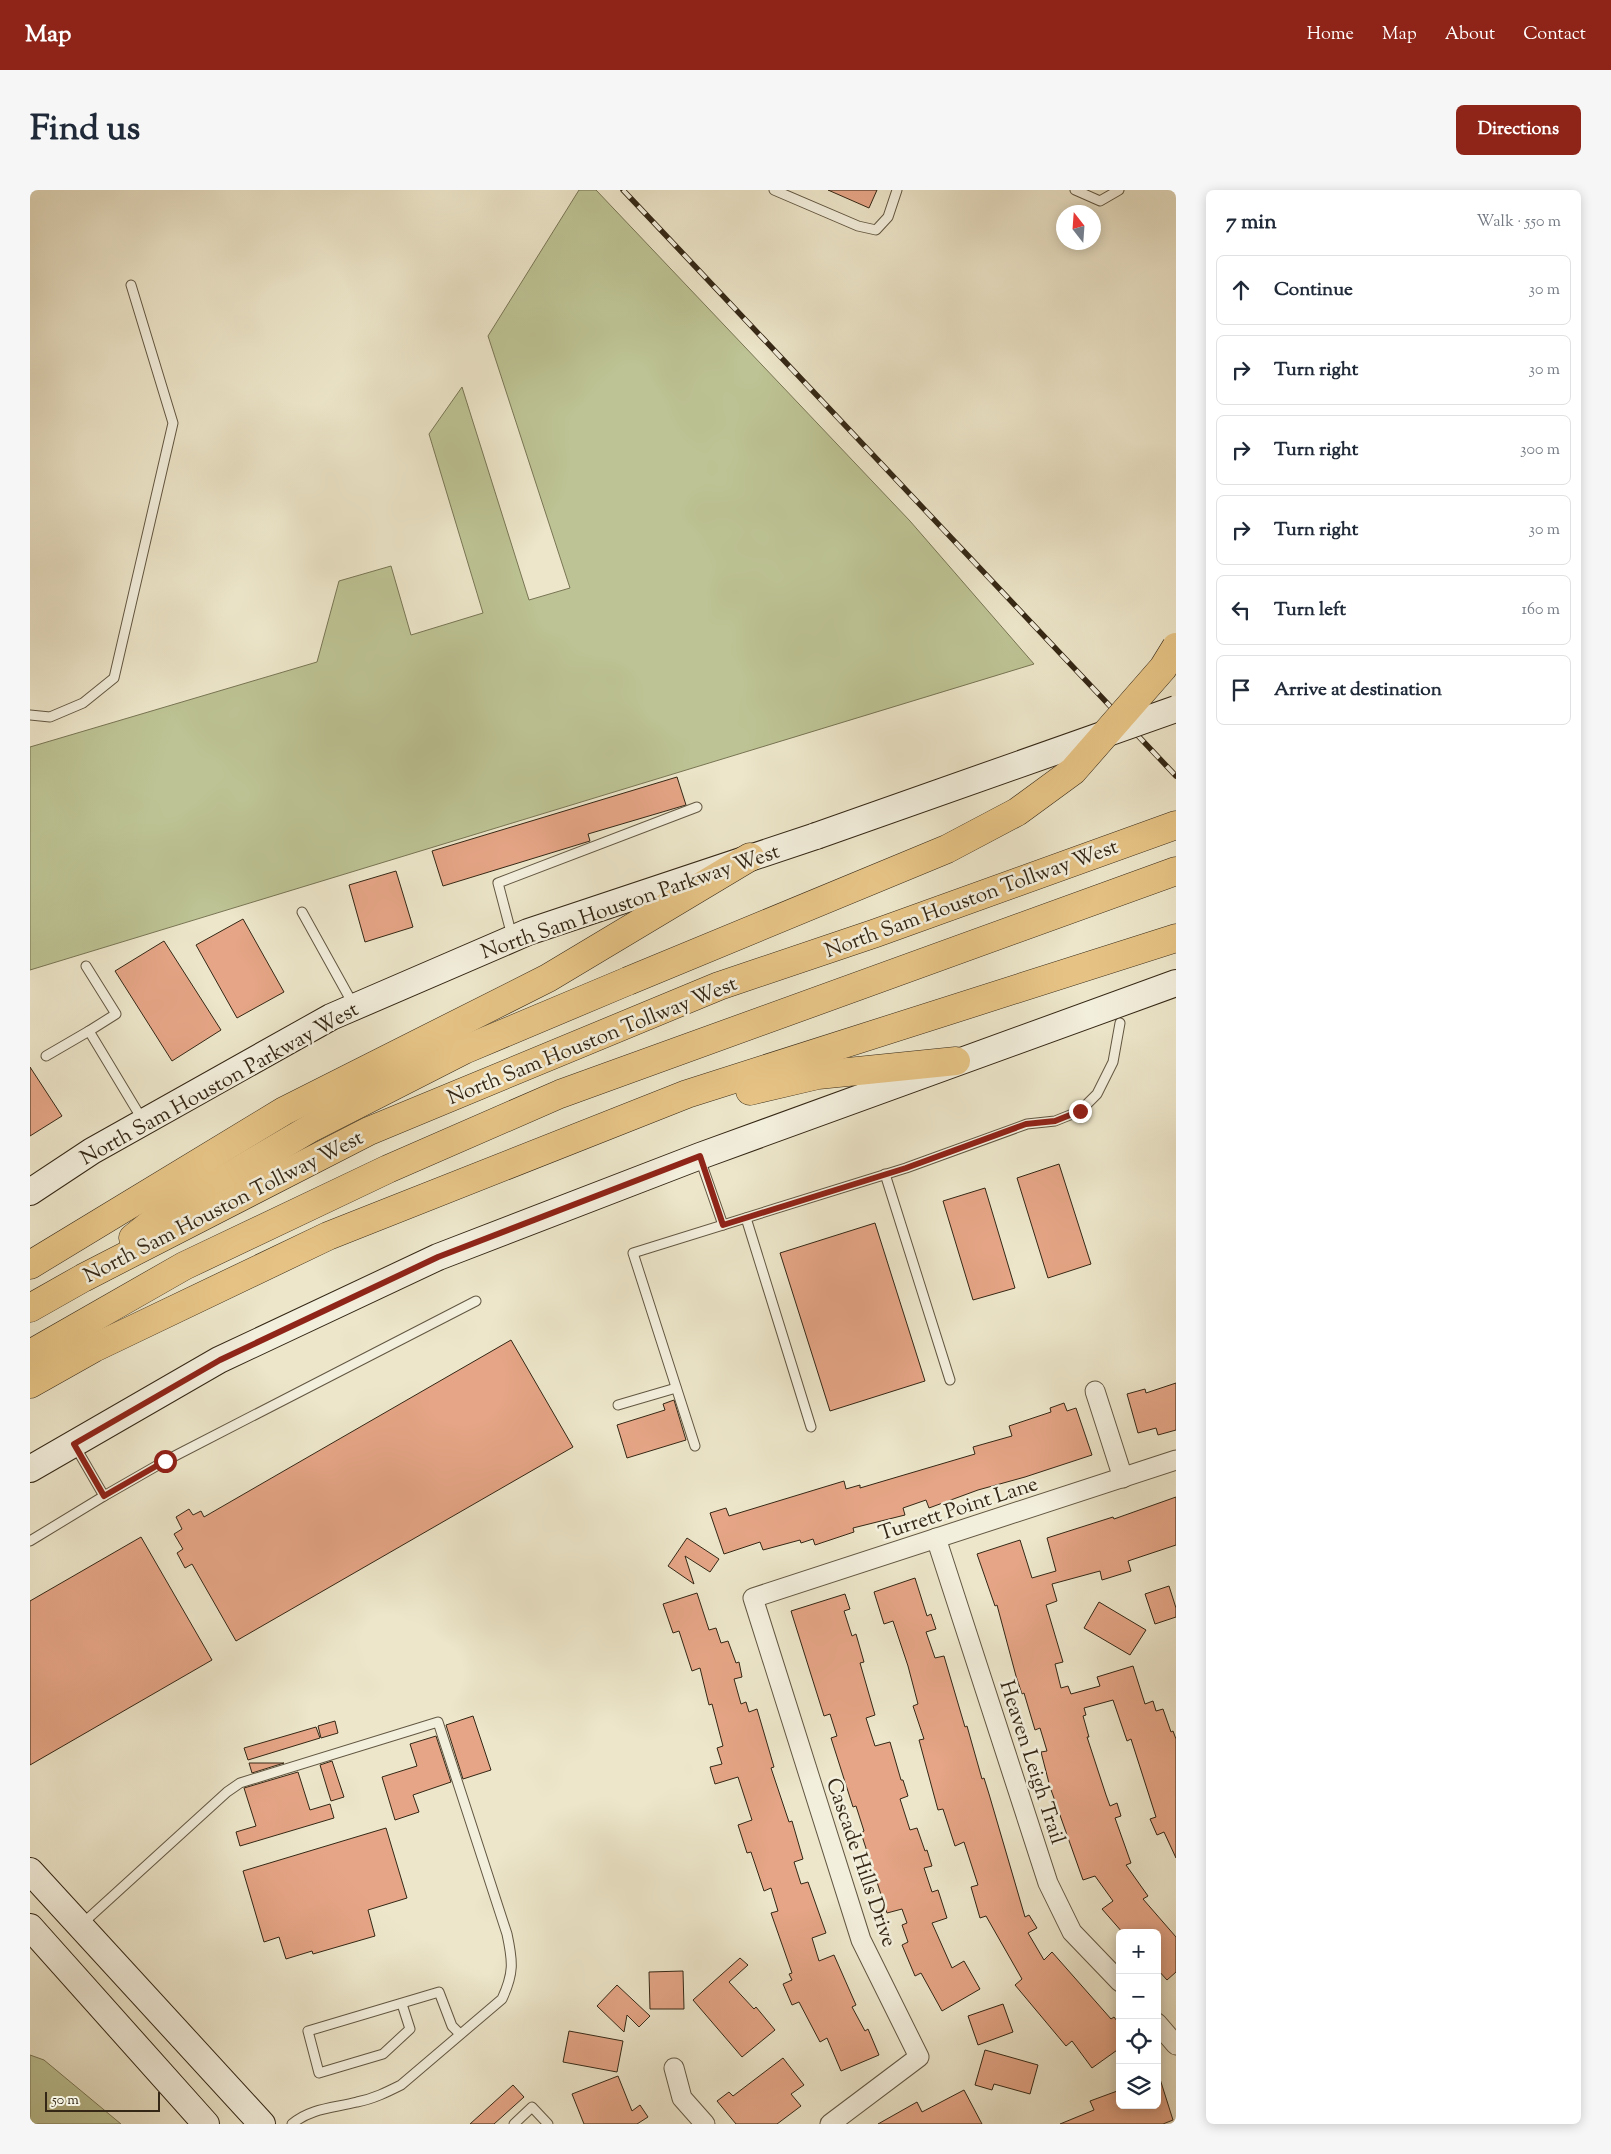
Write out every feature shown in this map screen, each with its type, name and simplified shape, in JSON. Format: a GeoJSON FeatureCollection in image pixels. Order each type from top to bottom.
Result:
{"type":"FeatureCollection","features":[{"type":"Feature","properties":{"kind":"highway"},"geometry":{"type":"LineString","coordinates":[[83,1278],[158,1218],[311,1128],[464,1050],[948,849],[1017,812],[1073,771],[1163,668],[1176,647]]}},
{"type":"Feature","properties":{"kind":"highway","name":"North Sam Houston Tollway West"},"geometry":{"type":"LineString","coordinates":[[30,1308],[83,1278],[368,1131],[719,986],[876,933],[1176,825]]}},
{"type":"Feature","properties":{"kind":"highway"},"geometry":{"type":"LineString","coordinates":[[30,1265],[284,1111],[548,978],[750,857]]}},
{"type":"Feature","properties":{"kind":"highway","name":"North Sam Houston Tollway West"},"geometry":{"type":"LineString","coordinates":[[30,1354],[184,1266],[398,1165],[560,1094],[1176,871]]}},
{"type":"Feature","properties":{"kind":"highway"},"geometry":{"type":"LineString","coordinates":[[30,1384],[94,1348],[328,1236],[687,1094],[996,997],[1176,938]]}},
{"type":"Feature","properties":{"kind":"highway"},"geometry":{"type":"LineString","coordinates":[[193,1302],[691,1105],[818,1076],[956,1061]]}},
{"type":"Feature","properties":{"kind":"main road","name":"North Sam Houston Parkway West"},"geometry":{"type":"LineString","coordinates":[[30,1192],[92,1151],[330,1017],[513,939],[816,836],[1176,709]]}},
{"type":"Feature","properties":{"kind":"main road"},"geometry":{"type":"LineString","coordinates":[[30,1469],[220,1360],[438,1257],[700,1156],[956,1061],[1012,1043],[1176,983]]}},
{"type":"Feature","properties":{"kind":"main road"},"geometry":{"type":"LineString","coordinates":[[30,1871],[262,2124]]}},
{"type":"Feature","properties":{"kind":"main road"},"geometry":{"type":"LineString","coordinates":[[52,1950],[80,1925]]}},
{"type":"Feature","properties":{"kind":"main road"},"geometry":{"type":"LineString","coordinates":[[30,1927],[206,2124]]}},
{"type":"Feature","properties":{"kind":"street"},"geometry":{"type":"LineString","coordinates":[[1095,1391],[1123,1478]]}},
{"type":"Feature","properties":{"kind":"street","name":"Turrett Point Lane"},"geometry":{"type":"LineString","coordinates":[[753,1598],[1176,1460]]}},
{"type":"Feature","properties":{"kind":"street","name":"Heaven Leigh Trail"},"geometry":{"type":"LineString","coordinates":[[936,1538],[1048,1883],[1072,1932],[1116,1978]]}},
{"type":"Feature","properties":{"kind":"street","name":"Cascade Hills Drive"},"geometry":{"type":"LineString","coordinates":[[753,1598],[861,1940],[919,2057],[830,2124]]}},
{"type":"Feature","properties":{"kind":"street"},"geometry":{"type":"LineString","coordinates":[[1161,2028],[1176,2045]]}},
{"type":"Feature","properties":{"kind":"street"},"geometry":{"type":"LineString","coordinates":[[674,2068],[682,2098],[705,2124]]}},
{"type":"Feature","properties":{"kind":"lane"},"geometry":{"type":"LineString","coordinates":[[774,190],[858,226],[876,230],[888,217],[897,190]]}},
{"type":"Feature","properties":{"kind":"lane"},"geometry":{"type":"LineString","coordinates":[[1075,190],[1100,201],[1119,190]]}},
{"type":"Feature","properties":{"kind":"lane"},"geometry":{"type":"LineString","coordinates":[[30,714],[50,717],[82,704],[114,678],[173,423],[131,285]]}},
{"type":"Feature","properties":{"kind":"lane"},"geometry":{"type":"LineString","coordinates":[[513,939],[498,883],[697,807]]}},
{"type":"Feature","properties":{"kind":"lane"},"geometry":{"type":"LineString","coordinates":[[302,912],[354,1007]]}},
{"type":"Feature","properties":{"kind":"lane"},"geometry":{"type":"LineString","coordinates":[[46,1056],[116,1014],[86,966]]}},
{"type":"Feature","properties":{"kind":"lane"},"geometry":{"type":"LineString","coordinates":[[695,1446],[633,1254],[886,1174],[1026,1124],[1055,1121],[1080,1111],[1097,1094],[1113,1062],[1120,1023]]}},
{"type":"Feature","properties":{"kind":"lane"},"geometry":{"type":"LineString","coordinates":[[89,1031],[144,1121]]}},
{"type":"Feature","properties":{"kind":"lane"},"geometry":{"type":"LineString","coordinates":[[700,1156],[723,1225]]}},
{"type":"Feature","properties":{"kind":"lane"},"geometry":{"type":"LineString","coordinates":[[886,1174],[950,1380]]}},
{"type":"Feature","properties":{"kind":"lane"},"geometry":{"type":"LineString","coordinates":[[746,1218],[811,1427]]}},
{"type":"Feature","properties":{"kind":"lane"},"geometry":{"type":"LineString","coordinates":[[30,1541],[165,1461],[476,1301]]}},
{"type":"Feature","properties":{"kind":"lane"},"geometry":{"type":"LineString","coordinates":[[618,1405],[676,1388]]}},
{"type":"Feature","properties":{"kind":"lane"},"geometry":{"type":"LineString","coordinates":[[74,1444],[104,1496]]}},
{"type":"Feature","properties":{"kind":"lane"},"geometry":{"type":"LineString","coordinates":[[80,1925],[227,1792],[240,1783],[438,1722],[507,1934],[513,1960],[511,1980],[502,1999],[401,2085],[382,2095],[359,2102],[304,2114],[292,2124]]}},
{"type":"Feature","properties":{"kind":"lane"},"geometry":{"type":"LineString","coordinates":[[402,2004],[410,2029],[383,2054],[320,2073],[308,2031],[439,1992],[447,2017],[460,2034]]}},
{"type":"Feature","properties":{"kind":"lane"},"geometry":{"type":"LineString","coordinates":[[514,2124],[532,2107],[548,2124]]}},
{"type":"Feature","properties":{"kind":"green space"},"geometry":{"type":"Polygon","coordinates":[[[579,190],[596,190],[910,521],[1034,664],[30,970],[30,747],[317,662],[339,581],[391,566],[411,635],[483,613],[429,434],[462,387],[529,600],[570,588],[488,336],[579,190]]]}},
{"type":"Feature","properties":{"kind":"green space"},"geometry":{"type":"Polygon","coordinates":[[[30,2055],[44,2060],[121,2124],[30,2124],[30,2055]]]}},
{"type":"Feature","properties":{"kind":"building"},"geometry":{"type":"Polygon","coordinates":[[[828,190],[877,190],[869,208],[828,190]]]}},
{"type":"Feature","properties":{"kind":"building"},"geometry":{"type":"Polygon","coordinates":[[[677,777],[686,805],[588,834],[590,841],[443,886],[432,851],[677,777]]]}},
{"type":"Feature","properties":{"kind":"building"},"geometry":{"type":"Polygon","coordinates":[[[396,871],[413,927],[365,942],[349,885],[396,871]]]}},
{"type":"Feature","properties":{"kind":"building"},"geometry":{"type":"Polygon","coordinates":[[[243,919],[284,992],[237,1018],[196,945],[243,919]]]}},
{"type":"Feature","properties":{"kind":"building"},"geometry":{"type":"Polygon","coordinates":[[[164,941],[221,1030],[172,1061],[115,971],[164,941]]]}},
{"type":"Feature","properties":{"kind":"building"},"geometry":{"type":"Polygon","coordinates":[[[30,1067],[62,1116],[30,1136],[30,1067]]]}},
{"type":"Feature","properties":{"kind":"building"},"geometry":{"type":"Polygon","coordinates":[[[1059,1164],[1091,1264],[1048,1278],[1017,1178],[1059,1164]]]}},
{"type":"Feature","properties":{"kind":"building"},"geometry":{"type":"Polygon","coordinates":[[[985,1188],[1015,1288],[973,1300],[943,1201],[985,1188]]]}},
{"type":"Feature","properties":{"kind":"building"},"geometry":{"type":"Polygon","coordinates":[[[875,1223],[925,1381],[830,1411],[780,1253],[875,1223]]]}},
{"type":"Feature","properties":{"kind":"building"},"geometry":{"type":"Polygon","coordinates":[[[511,1340],[573,1447],[236,1641],[192,1564],[185,1568],[177,1553],[183,1549],[174,1534],[182,1529],[176,1517],[189,1509],[193,1515],[201,1511],[204,1517],[511,1340]]]}},
{"type":"Feature","properties":{"kind":"building"},"geometry":{"type":"Polygon","coordinates":[[[1176,1383],[1176,1430],[1158,1435],[1156,1428],[1138,1433],[1127,1394],[1145,1389],[1146,1393],[1176,1383]]]}},
{"type":"Feature","properties":{"kind":"building"},"geometry":{"type":"Polygon","coordinates":[[[674,1400],[686,1440],[627,1458],[617,1425],[665,1410],[663,1404],[674,1400]]]}},
{"type":"Feature","properties":{"kind":"building"},"geometry":{"type":"Polygon","coordinates":[[[1064,1403],[1067,1411],[1076,1408],[1092,1455],[978,1490],[929,1508],[926,1500],[903,1508],[905,1515],[853,1528],[854,1532],[815,1545],[813,1539],[801,1543],[800,1540],[763,1550],[760,1542],[724,1554],[710,1513],[726,1508],[729,1516],[844,1481],[846,1489],[860,1485],[860,1488],[975,1454],[973,1447],[1012,1436],[1009,1426],[1051,1412],[1050,1408],[1064,1403]]]}},
{"type":"Feature","properties":{"kind":"building"},"geometry":{"type":"Polygon","coordinates":[[[1176,1497],[1176,1545],[1128,1561],[1131,1571],[1102,1580],[1100,1571],[1052,1584],[1057,1601],[1046,1605],[1063,1662],[1055,1664],[1061,1688],[1068,1686],[1071,1694],[1100,1686],[1097,1677],[1133,1666],[1145,1704],[1153,1701],[1156,1711],[1163,1709],[1171,1732],[1173,1731],[1176,1739],[1176,1858],[1164,1832],[1157,1835],[1150,1819],[1156,1817],[1131,1739],[1127,1741],[1113,1700],[1084,1708],[1086,1715],[1083,1716],[1089,1737],[1087,1737],[1106,1795],[1110,1806],[1117,1803],[1121,1816],[1115,1818],[1131,1863],[1126,1865],[1148,1896],[1143,1899],[1176,1937],[1176,1972],[1167,1980],[1161,1973],[1161,1929],[1120,1929],[1102,1909],[1113,1901],[1095,1876],[1083,1880],[1050,1787],[1041,1752],[1047,1751],[1040,1728],[1035,1730],[1024,1693],[1022,1694],[1016,1676],[997,1605],[995,1606],[977,1554],[1020,1540],[1032,1578],[1056,1571],[1047,1538],[1113,1517],[1114,1519],[1176,1497]]]}},
{"type":"Feature","properties":{"kind":"building"},"geometry":{"type":"Polygon","coordinates":[[[141,1537],[212,1660],[30,1765],[30,1601],[141,1537]]]}},
{"type":"Feature","properties":{"kind":"building"},"geometry":{"type":"Polygon","coordinates":[[[687,1538],[719,1559],[710,1572],[685,1556],[694,1584],[668,1566],[687,1538]]]}},
{"type":"Feature","properties":{"kind":"building"},"geometry":{"type":"Polygon","coordinates":[[[915,1578],[927,1616],[931,1614],[936,1629],[926,1632],[935,1658],[944,1656],[965,1727],[967,1726],[982,1779],[984,1778],[989,1794],[1025,1917],[1029,1915],[1037,1928],[1028,1933],[1044,1960],[1052,1952],[1111,2019],[1114,2017],[1116,2020],[1116,2051],[1092,2068],[1072,2041],[1066,2046],[1015,1985],[1022,1979],[986,1916],[980,1918],[971,1887],[978,1885],[964,1842],[955,1846],[943,1809],[938,1810],[919,1740],[924,1739],[913,1706],[918,1704],[908,1666],[893,1621],[884,1624],[874,1592],[915,1578]]]}},
{"type":"Feature","properties":{"kind":"building"},"geometry":{"type":"Polygon","coordinates":[[[1169,1586],[1176,1608],[1176,1617],[1155,1624],[1145,1594],[1169,1586]]]}},
{"type":"Feature","properties":{"kind":"building"},"geometry":{"type":"Polygon","coordinates":[[[697,1593],[709,1630],[716,1628],[721,1643],[728,1641],[736,1663],[739,1662],[742,1677],[734,1679],[741,1704],[746,1702],[749,1712],[757,1709],[774,1767],[771,1768],[789,1822],[792,1821],[803,1859],[794,1862],[801,1884],[808,1882],[826,1933],[812,1938],[819,1961],[834,1955],[856,2005],[852,2007],[865,2031],[868,2029],[879,2055],[841,2071],[827,2038],[820,2042],[799,2002],[792,2005],[783,1984],[792,1980],[789,1974],[792,1973],[771,1913],[778,1911],[771,1888],[764,1891],[751,1852],[747,1853],[738,1825],[752,1820],[738,1777],[715,1784],[710,1767],[722,1764],[717,1748],[723,1746],[712,1704],[709,1705],[700,1668],[692,1671],[679,1631],[673,1633],[663,1604],[697,1593]]]}},
{"type":"Feature","properties":{"kind":"building"},"geometry":{"type":"Polygon","coordinates":[[[845,1594],[850,1609],[844,1611],[852,1636],[856,1634],[864,1662],[860,1663],[875,1715],[866,1718],[875,1746],[890,1742],[901,1780],[903,1780],[908,1796],[900,1799],[910,1830],[917,1828],[925,1851],[927,1850],[932,1866],[924,1868],[932,1892],[938,1890],[947,1918],[932,1923],[952,1968],[964,1961],[980,1989],[942,2011],[921,1973],[915,1976],[902,1945],[908,1942],[902,1925],[907,1923],[902,1909],[887,1913],[861,1833],[864,1831],[856,1806],[853,1807],[831,1738],[837,1736],[830,1714],[824,1716],[791,1611],[845,1594]]]}},
{"type":"Feature","properties":{"kind":"building"},"geometry":{"type":"Polygon","coordinates":[[[1099,1602],[1146,1630],[1130,1655],[1084,1628],[1099,1602]]]}},
{"type":"Feature","properties":{"kind":"building"},"geometry":{"type":"Polygon","coordinates":[[[473,1716],[491,1770],[463,1779],[446,1725],[473,1716]]]}},
{"type":"Feature","properties":{"kind":"building"},"geometry":{"type":"Polygon","coordinates":[[[335,1721],[338,1733],[321,1738],[318,1726],[335,1721]]]}},
{"type":"Feature","properties":{"kind":"building"},"geometry":{"type":"Polygon","coordinates":[[[316,1727],[320,1738],[248,1760],[244,1748],[316,1727]]]}},
{"type":"Feature","properties":{"kind":"building"},"geometry":{"type":"Polygon","coordinates":[[[436,1736],[451,1782],[413,1795],[419,1812],[395,1820],[382,1777],[417,1766],[410,1744],[436,1736]]]}},
{"type":"Feature","properties":{"kind":"building"},"geometry":{"type":"Polygon","coordinates":[[[332,1761],[344,1797],[331,1801],[320,1765],[332,1761]]]}},
{"type":"Feature","properties":{"kind":"building"},"geometry":{"type":"Polygon","coordinates":[[[249,1763],[284,1763],[252,1773],[249,1763]]]}},
{"type":"Feature","properties":{"kind":"building"},"geometry":{"type":"Polygon","coordinates":[[[298,1772],[310,1810],[330,1804],[334,1818],[240,1846],[236,1832],[256,1826],[244,1788],[298,1772]]]}},
{"type":"Feature","properties":{"kind":"building"},"geometry":{"type":"Polygon","coordinates":[[[386,1828],[407,1898],[368,1910],[375,1936],[313,1954],[312,1951],[286,1959],[279,1937],[264,1942],[243,1871],[386,1828]]]}},
{"type":"Feature","properties":{"kind":"building"},"geometry":{"type":"Polygon","coordinates":[[[740,1958],[748,1965],[729,1982],[754,2009],[756,2007],[775,2030],[742,2057],[693,2000],[740,1958]]]}},
{"type":"Feature","properties":{"kind":"building"},"geometry":{"type":"Polygon","coordinates":[[[683,1971],[684,2009],[650,2009],[649,1972],[683,1971]]]}},
{"type":"Feature","properties":{"kind":"building"},"geometry":{"type":"Polygon","coordinates":[[[617,1985],[650,2016],[639,2027],[627,2015],[624,2032],[597,2006],[617,1985]]]}},
{"type":"Feature","properties":{"kind":"building"},"geometry":{"type":"Polygon","coordinates":[[[1003,2004],[1013,2032],[978,2045],[968,2016],[1003,2004]]]}},
{"type":"Feature","properties":{"kind":"building"},"geometry":{"type":"Polygon","coordinates":[[[569,2031],[623,2041],[617,2072],[563,2062],[569,2031]]]}},
{"type":"Feature","properties":{"kind":"building"},"geometry":{"type":"Polygon","coordinates":[[[985,2050],[1038,2065],[1030,2094],[994,2084],[992,2090],[975,2085],[985,2050]]]}},
{"type":"Feature","properties":{"kind":"building"},"geometry":{"type":"Polygon","coordinates":[[[783,2058],[804,2085],[791,2094],[801,2106],[777,2124],[736,2124],[717,2101],[729,2092],[733,2096],[783,2058]]]}},
{"type":"Feature","properties":{"kind":"building"},"geometry":{"type":"Polygon","coordinates":[[[618,2076],[632,2111],[640,2105],[648,2117],[637,2124],[584,2124],[572,2094],[618,2076]]]}},
{"type":"Feature","properties":{"kind":"building"},"geometry":{"type":"Polygon","coordinates":[[[1161,2082],[1173,2120],[1163,2124],[1060,2124],[1094,2110],[1090,2101],[1116,2091],[1116,2109],[1161,2109],[1161,2082]]]}},
{"type":"Feature","properties":{"kind":"building"},"geometry":{"type":"Polygon","coordinates":[[[513,2085],[524,2097],[494,2124],[470,2124],[513,2085]]]}},
{"type":"Feature","properties":{"kind":"building"},"geometry":{"type":"Polygon","coordinates":[[[964,2090],[982,2124],[878,2124],[917,2102],[922,2112],[964,2090]]]}},
{"type":"Feature","properties":{"kind":"railway"},"geometry":{"type":"LineString","coordinates":[[623,190],[1176,776]]}},
{"type":"Feature","properties":{"kind":"route"},"geometry":{"type":"LineString","coordinates":[[165,1461],[104,1496],[74,1444],[220,1360],[438,1257],[591,1197],[700,1156],[723,1225],[906,1168],[1026,1124],[1055,1121],[1080,1111]]}}]}
